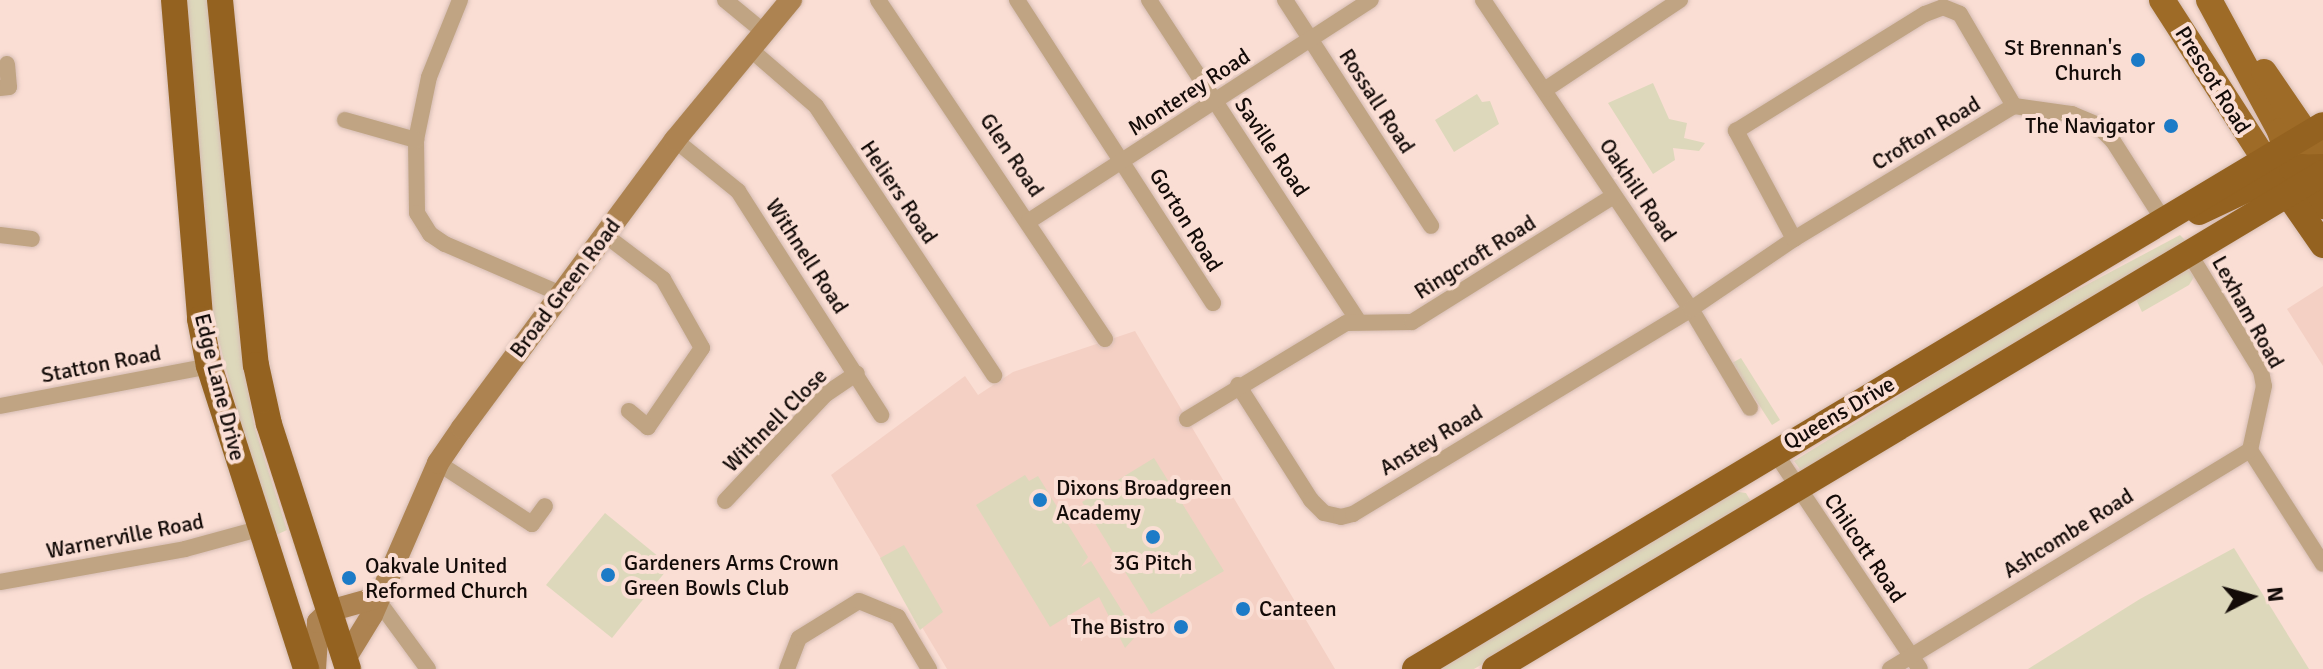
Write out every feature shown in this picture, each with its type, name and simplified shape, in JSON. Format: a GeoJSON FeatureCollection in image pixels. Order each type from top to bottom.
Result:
{"type":"FeatureCollection","features":[{"type":"Feature","properties":{"kind":"highway","name":"Edge Lane Drive"},"geometry":{"type":"LineString","coordinates":[[174,0],[200,319],[209,366],[258,529],[306,669]]}},
{"type":"Feature","properties":{"kind":"highway","name":"Edge Lane Drive"},"geometry":{"type":"LineString","coordinates":[[220,0],[256,365],[269,424],[346,664]]}},
{"type":"Feature","properties":{"kind":"highway"},"geometry":{"type":"LineString","coordinates":[[2303,161],[2323,206]]}},
{"type":"Feature","properties":{"kind":"highway"},"geometry":{"type":"LineString","coordinates":[[2303,161],[2323,245]]}},
{"type":"Feature","properties":{"kind":"highway","name":"Queens Drive"},"geometry":{"type":"LineString","coordinates":[[1415,669],[1774,451],[2164,221],[2211,209],[2303,161]]}},
{"type":"Feature","properties":{"kind":"highway","name":"Queens Drive"},"geometry":{"type":"LineString","coordinates":[[1495,669],[1797,485],[2189,253],[2303,161]]}},
{"type":"Feature","properties":{"kind":"main road","name":"Broad Green Road"},"geometry":{"type":"LineString","coordinates":[[346,664],[365,629],[376,598],[438,463],[675,140],[791,0]]}},
{"type":"Feature","properties":{"kind":"main road","name":"Prescot Road"},"geometry":{"type":"LineString","coordinates":[[2162,0],[2303,161]]}},
{"type":"Feature","properties":{"kind":"main road","name":"Prescot Road"},"geometry":{"type":"LineString","coordinates":[[2212,0],[2303,161]]}},
{"type":"Feature","properties":{"kind":"main road"},"geometry":{"type":"LineString","coordinates":[[315,669],[314,632],[329,611],[376,598]]}},
{"type":"Feature","properties":{"kind":"street"},"geometry":{"type":"LineString","coordinates":[[460,0],[429,77],[416,140],[414,203],[430,234],[561,294]]}},
{"type":"Feature","properties":{"kind":"street","name":"Heliers Road"},"geometry":{"type":"LineString","coordinates":[[725,0],[757,41],[810,98],[994,375]]}},
{"type":"Feature","properties":{"kind":"street","name":"Glen Road"},"geometry":{"type":"LineString","coordinates":[[878,0],[1029,221],[1105,339]]}},
{"type":"Feature","properties":{"kind":"street","name":"Gorton Road"},"geometry":{"type":"LineString","coordinates":[[1017,0],[1213,303]]}},
{"type":"Feature","properties":{"kind":"street","name":"Saville Road"},"geometry":{"type":"LineString","coordinates":[[1149,0],[1357,319]]}},
{"type":"Feature","properties":{"kind":"street","name":"Rossall Road"},"geometry":{"type":"LineString","coordinates":[[1285,0],[1431,226]]}},
{"type":"Feature","properties":{"kind":"street","name":"Monterey Road"},"geometry":{"type":"LineString","coordinates":[[1029,221],[1371,0]]}},
{"type":"Feature","properties":{"kind":"street","name":"Oakhill Road"},"geometry":{"type":"LineString","coordinates":[[1483,0],[1546,89],[1691,309],[1750,408]]}},
{"type":"Feature","properties":{"kind":"street"},"geometry":{"type":"LineString","coordinates":[[1546,89],[1680,0]]}},
{"type":"Feature","properties":{"kind":"street"},"geometry":{"type":"LineString","coordinates":[[1794,239],[1736,131],[1925,14],[1943,7],[1960,14],[2014,106]]}},
{"type":"Feature","properties":{"kind":"street"},"geometry":{"type":"LineString","coordinates":[[0,88],[9,87],[7,64]]}},
{"type":"Feature","properties":{"kind":"street","name":"Crofton Road"},"geometry":{"type":"LineString","coordinates":[[1691,309],[1794,239],[2014,106],[2072,114],[2096,124],[2113,141],[2164,221]]}},
{"type":"Feature","properties":{"kind":"street"},"geometry":{"type":"LineString","coordinates":[[345,120],[416,140]]}},
{"type":"Feature","properties":{"kind":"street","name":"Withnell Road"},"geometry":{"type":"LineString","coordinates":[[675,140],[738,191],[881,415]]}},
{"type":"Feature","properties":{"kind":"street","name":"Ringcroft Road"},"geometry":{"type":"LineString","coordinates":[[1357,319],[1391,326],[1412,322],[1614,196]]}},
{"type":"Feature","properties":{"kind":"street"},"geometry":{"type":"LineString","coordinates":[[0,235],[32,239]]}},
{"type":"Feature","properties":{"kind":"street"},"geometry":{"type":"LineString","coordinates":[[605,235],[663,279],[702,348],[648,427],[629,411]]}},
{"type":"Feature","properties":{"kind":"street","name":"Lexham Road"},"geometry":{"type":"LineString","coordinates":[[2189,253],[2261,371],[2264,386],[2250,450]]}},
{"type":"Feature","properties":{"kind":"street","name":"Anstey Road"},"geometry":{"type":"LineString","coordinates":[[1238,385],[1311,500],[1324,513],[1341,517],[1353,514],[1691,309]]}},
{"type":"Feature","properties":{"kind":"street"},"geometry":{"type":"LineString","coordinates":[[1187,419],[1238,385],[1357,319]]}},
{"type":"Feature","properties":{"kind":"street","name":"Statton Road"},"geometry":{"type":"LineString","coordinates":[[0,406],[209,366]]}},
{"type":"Feature","properties":{"kind":"street","name":"Withnell Close"},"geometry":{"type":"LineString","coordinates":[[725,501],[826,394],[857,373]]}},
{"type":"Feature","properties":{"kind":"street"},"geometry":{"type":"LineString","coordinates":[[2250,450],[2323,564]]}},
{"type":"Feature","properties":{"kind":"street","name":"Ashcombe Road"},"geometry":{"type":"LineString","coordinates":[[1890,669],[1915,662],[2250,450]]}},
{"type":"Feature","properties":{"kind":"street","name":"Chilcott Road"},"geometry":{"type":"LineString","coordinates":[[1774,451],[1915,662]]}},
{"type":"Feature","properties":{"kind":"street"},"geometry":{"type":"LineString","coordinates":[[438,463],[532,524],[545,506]]}},
{"type":"Feature","properties":{"kind":"street","name":"Warnerville Road"},"geometry":{"type":"LineString","coordinates":[[0,582],[185,549],[258,529]]}},
{"type":"Feature","properties":{"kind":"street"},"geometry":{"type":"LineString","coordinates":[[376,598],[428,669]]}},
{"type":"Feature","properties":{"kind":"street"},"geometry":{"type":"LineString","coordinates":[[787,669],[799,638],[859,601],[898,617],[929,669]]}},
{"type":"Feature","properties":{"kind":"shaded area"},"geometry":{"type":"Polygon","coordinates":[[[185,0],[212,0],[243,364],[255,429],[287,530],[276,535],[245,442],[211,310],[185,0]]]}},
{"type":"Feature","properties":{"kind":"shaded area"},"geometry":{"type":"Polygon","coordinates":[[[1653,83],[1669,119],[1687,123],[1684,138],[1705,143],[1699,151],[1673,148],[1675,160],[1653,174],[1608,103],[1653,83]]]}},
{"type":"Feature","properties":{"kind":"shaded area"},"geometry":{"type":"Polygon","coordinates":[[[1477,94],[1482,102],[1490,101],[1499,124],[1454,152],[1435,120],[1477,94]]]}},
{"type":"Feature","properties":{"kind":"shaded area"},"geometry":{"type":"Polygon","coordinates":[[[2180,235],[2187,242],[1802,472],[1794,461],[2026,317],[2180,235]]]}},
{"type":"Feature","properties":{"kind":"shaded area"},"geometry":{"type":"Polygon","coordinates":[[[2187,267],[2194,277],[2189,285],[2142,312],[2135,297],[2187,267]]]}},
{"type":"Feature","properties":{"kind":"shaded area"},"geometry":{"type":"Polygon","coordinates":[[[2323,286],[2323,366],[2287,309],[2323,286]]]}},
{"type":"Feature","properties":{"kind":"shaded area","name":"Dixons Broadgreen Academy"},"geometry":{"type":"Polygon","coordinates":[[[1135,331],[1335,669],[947,669],[831,475],[965,376],[978,395],[1013,372],[1135,331]]]}},
{"type":"Feature","properties":{"kind":"shaded area"},"geometry":{"type":"Polygon","coordinates":[[[1741,358],[1780,420],[1772,425],[1732,363],[1741,358]]]}},
{"type":"Feature","properties":{"kind":"shaded area","name":"3G Pitch"},"geometry":{"type":"Polygon","coordinates":[[[1154,458],[1224,571],[1151,614],[1082,502],[1154,458]]]}},
{"type":"Feature","properties":{"kind":"shaded area"},"geometry":{"type":"Polygon","coordinates":[[[1025,475],[1029,481],[1038,476],[1088,557],[1081,567],[1091,561],[1137,635],[1125,648],[1099,597],[1050,627],[976,505],[1025,475]]]}},
{"type":"Feature","properties":{"kind":"shaded area"},"geometry":{"type":"Polygon","coordinates":[[[1732,491],[1746,493],[1753,505],[1474,669],[1435,669],[1732,491]]]}},
{"type":"Feature","properties":{"kind":"shaded area","name":"Gardeners Arms Crown Green Bowls Club"},"geometry":{"type":"Polygon","coordinates":[[[605,513],[670,566],[612,638],[546,585],[605,513]]]}},
{"type":"Feature","properties":{"kind":"shaded area"},"geometry":{"type":"Polygon","coordinates":[[[904,545],[943,612],[920,630],[880,558],[904,545]]]}},
{"type":"Feature","properties":{"kind":"shaded area"},"geometry":{"type":"Polygon","coordinates":[[[2234,548],[2309,669],[2028,669],[2140,599],[2234,548]]]}},
{"type":"Feature","properties":{"kind":"place","name":"St Brennan's Church"},"geometry":{"type":"Point","coordinates":[2138,60]}},
{"type":"Feature","properties":{"kind":"place","name":"The Navigator"},"geometry":{"type":"Point","coordinates":[2171,126]}},
{"type":"Feature","properties":{"kind":"place","name":"Dixons Broadgreen Academy"},"geometry":{"type":"Point","coordinates":[1040,500]}},
{"type":"Feature","properties":{"kind":"place","name":"3G Pitch"},"geometry":{"type":"Point","coordinates":[1153,537]}},
{"type":"Feature","properties":{"kind":"place","name":"Gardeners Arms Crown Green Bowls Club"},"geometry":{"type":"Point","coordinates":[608,575]}},
{"type":"Feature","properties":{"kind":"place","name":"Oakvale United Reformed Church"},"geometry":{"type":"Point","coordinates":[349,578]}},
{"type":"Feature","properties":{"kind":"place","name":"Canteen"},"geometry":{"type":"Point","coordinates":[1243,609]}},
{"type":"Feature","properties":{"kind":"place","name":"The Bistro"},"geometry":{"type":"Point","coordinates":[1181,627]}}]}
